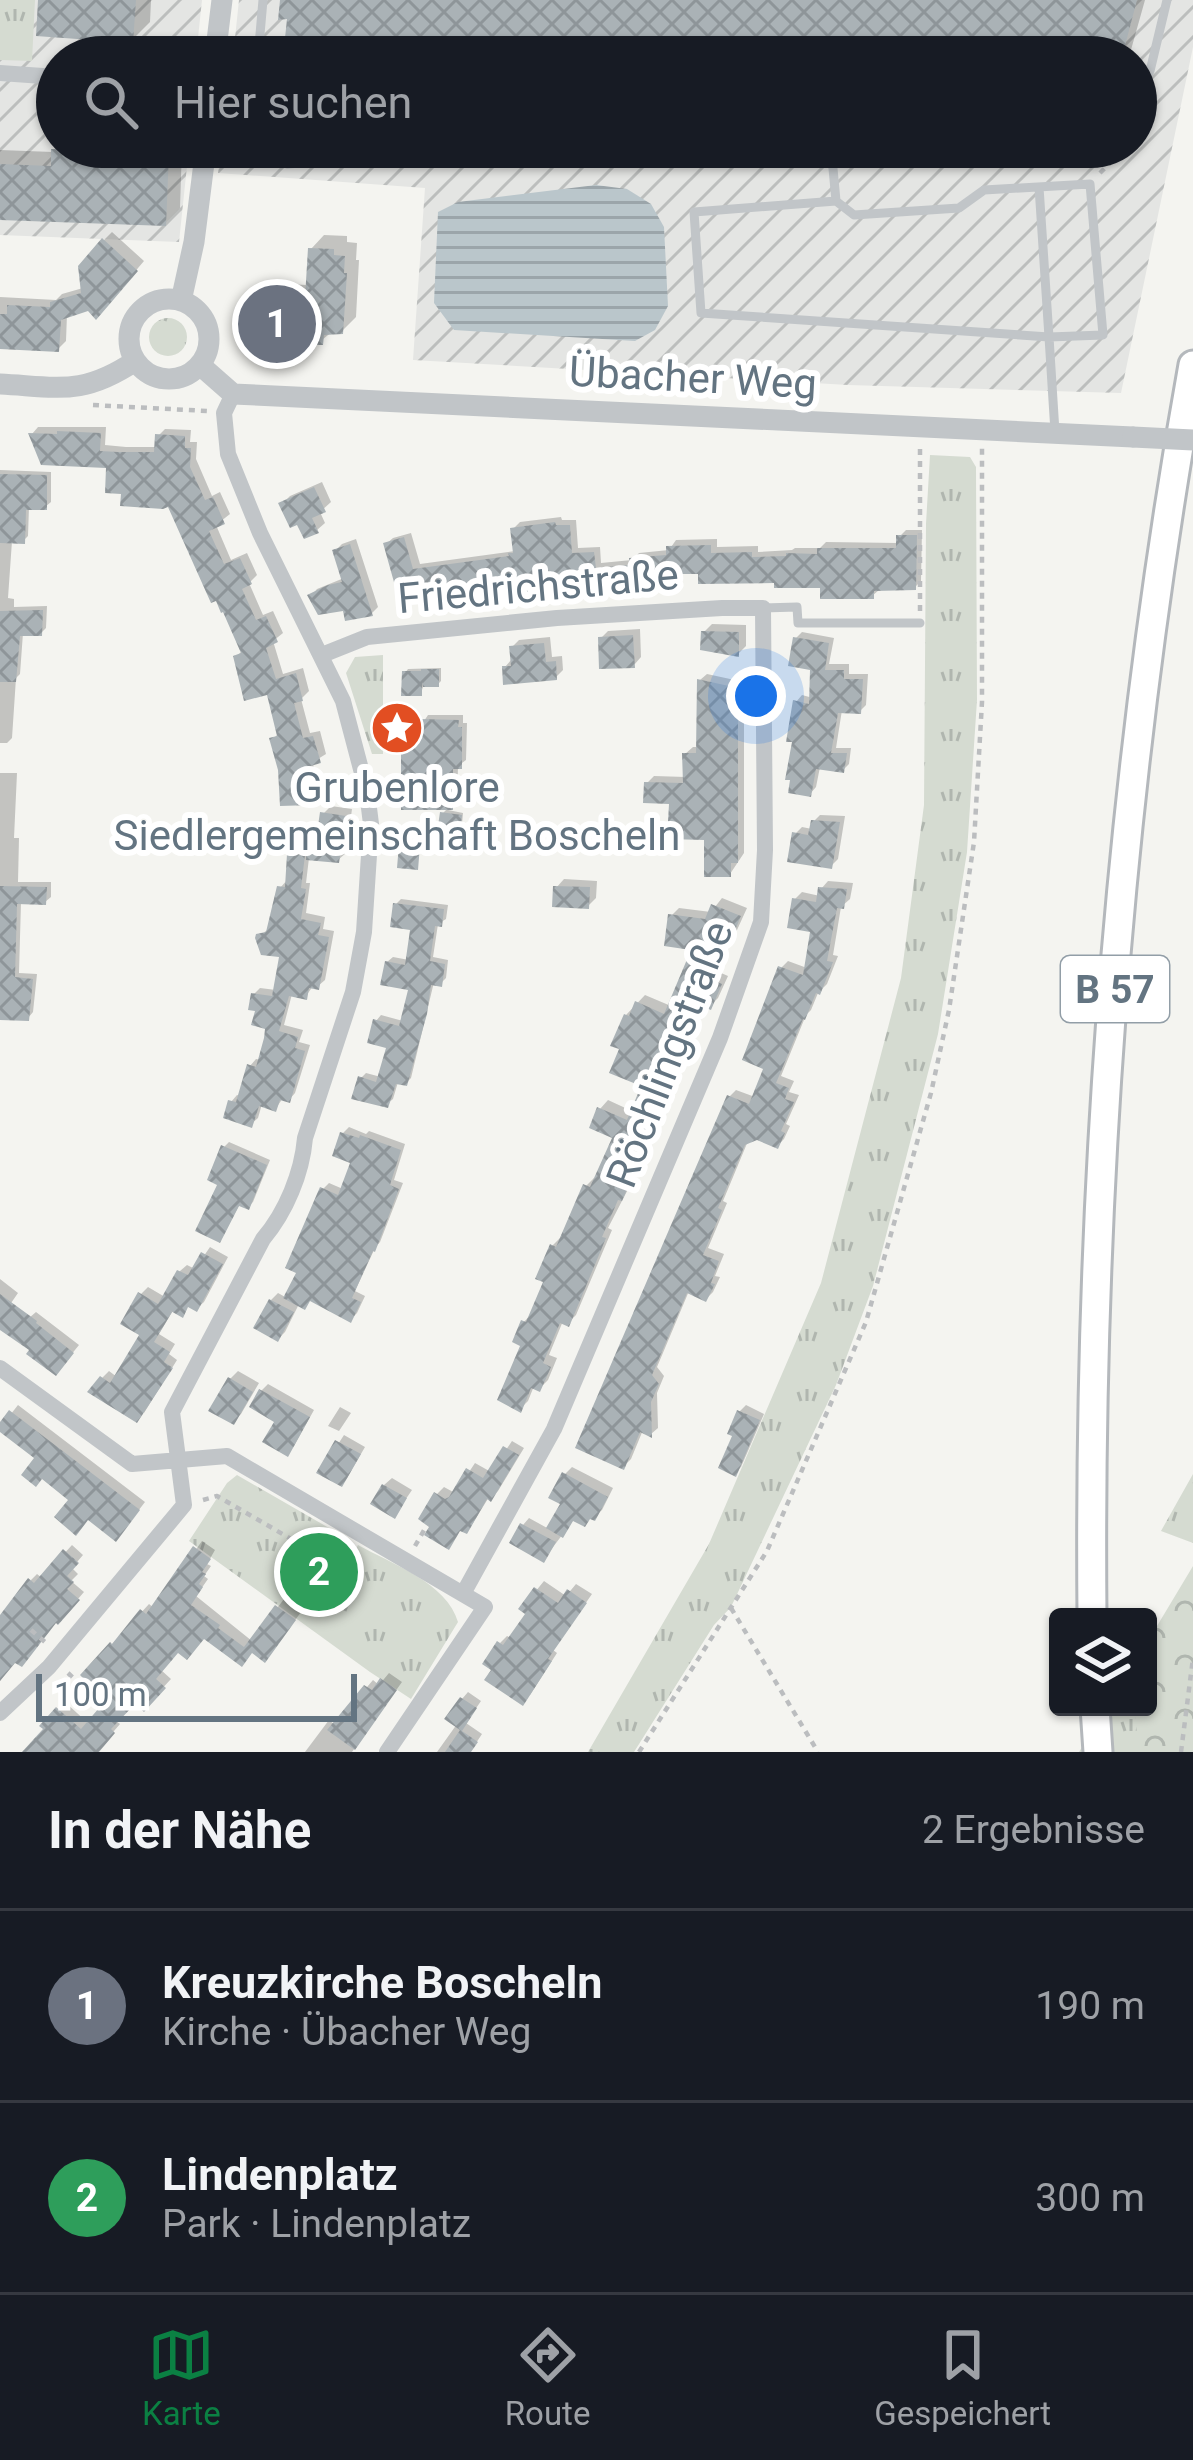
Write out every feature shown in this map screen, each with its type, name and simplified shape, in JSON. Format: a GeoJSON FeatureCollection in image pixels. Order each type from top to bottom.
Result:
{"type":"FeatureCollection","features":[{"type":"Feature","properties":{"kind":"main road","name":"B 57"},"geometry":{"type":"LineString","coordinates":[[1092,1608],[1091,1466],[1103,1114],[1136,747],[1193,365]]}},
{"type":"Feature","properties":{"kind":"main road"},"geometry":{"type":"LineString","coordinates":[[1096,1716],[1098,1752]]}},
{"type":"Feature","properties":{"kind":"street"},"geometry":{"type":"LineString","coordinates":[[218,36],[222,0]]}},
{"type":"Feature","properties":{"kind":"street"},"geometry":{"type":"LineString","coordinates":[[0,74],[36,75]]}},
{"type":"Feature","properties":{"kind":"street"},"geometry":{"type":"LineString","coordinates":[[181,302],[203,168]]}},
{"type":"Feature","properties":{"kind":"street"},"geometry":{"type":"LineString","coordinates":[[157,302],[181,302],[201,316],[209,341],[191,373],[155,377],[135,361],[129,338],[137,315],[157,302]]}},
{"type":"Feature","properties":{"kind":"street"},"geometry":{"type":"LineString","coordinates":[[0,384],[90,386],[135,361]]}},
{"type":"Feature","properties":{"kind":"street"},"geometry":{"type":"LineString","coordinates":[[0,1713],[55,1661],[184,1505],[172,1412],[263,1239],[276,1224],[303,1162],[305,1138],[353,992],[364,932],[371,824],[343,701],[260,533],[228,454],[224,413],[233,394],[200,364]]}},
{"type":"Feature","properties":{"kind":"street","name":"Übacher Weg"},"geometry":{"type":"LineString","coordinates":[[233,394],[1193,440]]}},
{"type":"Feature","properties":{"kind":"street","name":"Friedrichstraße"},"geometry":{"type":"LineString","coordinates":[[322,656],[367,637],[445,628],[642,612],[764,608]]}},
{"type":"Feature","properties":{"kind":"street","name":"Röchlingstraße"},"geometry":{"type":"LineString","coordinates":[[464,1592],[554,1429],[720,1038],[761,922],[764,608]]}},
{"type":"Feature","properties":{"kind":"street"},"geometry":{"type":"LineString","coordinates":[[0,1368],[132,1464],[227,1456],[485,1606],[387,1752]]}},
{"type":"Feature","properties":{"kind":"lane"},"geometry":{"type":"LineString","coordinates":[[260,36],[263,0]]}},
{"type":"Feature","properties":{"kind":"lane"},"geometry":{"type":"LineString","coordinates":[[1157,42],[1167,0]]}},
{"type":"Feature","properties":{"kind":"lane"},"geometry":{"type":"LineString","coordinates":[[833,168],[836,201]]}},
{"type":"Feature","properties":{"kind":"lane"},"geometry":{"type":"LineString","coordinates":[[1090,184],[1103,335],[1049,337],[701,313],[694,212],[836,201],[854,215],[959,208],[984,190],[1090,184]]}},
{"type":"Feature","properties":{"kind":"lane"},"geometry":{"type":"LineString","coordinates":[[1039,187],[1055,433]]}},
{"type":"Feature","properties":{"kind":"lane"},"geometry":{"type":"LineString","coordinates":[[764,608],[797,607],[798,623],[920,623]]}},
{"type":"Feature","properties":{"kind":"path"},"geometry":{"type":"LineString","coordinates":[[1090,184],[1105,168]]}},
{"type":"Feature","properties":{"kind":"path"},"geometry":{"type":"LineString","coordinates":[[640,1752],[767,1550],[866,1322],[932,1094],[950,1010],[974,842],[981,725],[982,429]]}},
{"type":"Feature","properties":{"kind":"path"},"geometry":{"type":"LineString","coordinates":[[920,446],[920,623]]}},
{"type":"Feature","properties":{"kind":"path"},"geometry":{"type":"LineString","coordinates":[[184,1505],[217,1496],[355,1576]]}},
{"type":"Feature","properties":{"kind":"path"},"geometry":{"type":"LineString","coordinates":[[731,1607],[818,1752]]}},
{"type":"Feature","properties":{"kind":"path"},"geometry":{"type":"LineString","coordinates":[[1181,1752],[1193,1658]]}},
{"type":"Feature","properties":{"kind":"path"},"geometry":{"type":"LineString","coordinates":[[55,1661],[85,1689]]}},
{"type":"Feature","properties":{"kind":"shaded area"},"geometry":{"type":"Polygon","coordinates":[[[0,0],[202,0],[198,36],[36,36],[36,168],[187,168],[179,242],[0,235],[0,0]]]}},
{"type":"Feature","properties":{"kind":"shaded area"},"geometry":{"type":"Polygon","coordinates":[[[239,0],[1193,0],[1193,47],[1121,393],[848,385],[413,360],[425,188],[218,173],[219,168],[1157,168],[1157,36],[235,36],[239,0]]]}},
{"type":"Feature","properties":{"kind":"shaded area"},"geometry":{"type":"Polygon","coordinates":[[[596,185],[627,189],[651,204],[664,227],[668,306],[655,330],[635,341],[454,330],[434,303],[438,212],[458,202],[596,185]]]}},
{"type":"Feature","properties":{"kind":"green space"},"geometry":{"type":"Polygon","coordinates":[[[0,0],[35,0],[32,61],[0,60],[0,0]]]}},
{"type":"Feature","properties":{"kind":"green space"},"geometry":{"type":"Polygon","coordinates":[[[168,318],[181,324],[187,337],[181,350],[168,356],[155,350],[149,337],[155,324],[168,318]]]}},
{"type":"Feature","properties":{"kind":"green space"},"geometry":{"type":"Polygon","coordinates":[[[930,455],[970,457],[976,467],[977,700],[967,852],[938,1034],[873,1286],[836,1385],[731,1607],[714,1625],[634,1752],[588,1752],[709,1544],[821,1283],[901,978],[924,805],[930,455]]]}},
{"type":"Feature","properties":{"kind":"green space"},"geometry":{"type":"Polygon","coordinates":[[[383,655],[383,754],[372,754],[346,673],[355,657],[383,655]]]}},
{"type":"Feature","properties":{"kind":"green space"},"geometry":{"type":"Polygon","coordinates":[[[1193,1474],[1193,1543],[1161,1531],[1193,1474]]]}},
{"type":"Feature","properties":{"kind":"green space"},"geometry":{"type":"Polygon","coordinates":[[[237,1475],[336,1532],[333,1539],[355,1551],[358,1545],[417,1576],[443,1596],[458,1622],[411,1699],[189,1541],[237,1475]]]}},
{"type":"Feature","properties":{"kind":"green space"},"geometry":{"type":"Polygon","coordinates":[[[1193,1566],[1193,1752],[1138,1752],[1136,1716],[1157,1716],[1157,1626],[1193,1566]]]}},
{"type":"Feature","properties":{"kind":"green space"},"geometry":{"type":"Polygon","coordinates":[[[1101,1716],[1137,1716],[1139,1752],[1079,1752],[1101,1716]]]}},
{"type":"Feature","properties":{"kind":"building"},"geometry":{"type":"Polygon","coordinates":[[[38,0],[136,0],[133,36],[36,36],[38,0]]]}},
{"type":"Feature","properties":{"kind":"building"},"geometry":{"type":"Polygon","coordinates":[[[280,0],[1137,0],[1128,36],[285,36],[287,19],[278,20],[280,0]]]}},
{"type":"Feature","properties":{"kind":"building"},"geometry":{"type":"Polygon","coordinates":[[[0,164],[168,168],[166,226],[0,220],[0,164]]]}},
{"type":"Feature","properties":{"kind":"building"},"geometry":{"type":"Polygon","coordinates":[[[102,238],[138,271],[96,320],[88,311],[61,320],[59,352],[0,349],[0,314],[7,314],[7,305],[50,307],[50,302],[81,293],[78,266],[102,238]]]}},
{"type":"Feature","properties":{"kind":"building"},"geometry":{"type":"Polygon","coordinates":[[[308,248],[334,249],[334,255],[345,256],[343,334],[324,335],[323,345],[314,345],[313,351],[264,349],[265,337],[259,337],[261,297],[305,298],[308,248]]]}},
{"type":"Feature","properties":{"kind":"building"},"geometry":{"type":"Polygon","coordinates":[[[28,433],[101,433],[100,451],[118,452],[154,452],[155,434],[185,436],[185,448],[191,448],[190,467],[205,500],[213,497],[225,524],[209,531],[224,564],[240,558],[252,584],[242,589],[256,620],[266,616],[278,642],[266,648],[276,679],[296,673],[303,701],[294,703],[303,738],[313,736],[321,763],[307,767],[312,805],[280,806],[278,770],[269,738],[277,736],[267,695],[244,701],[233,656],[241,653],[223,612],[216,601],[211,603],[168,507],[120,506],[121,494],[105,493],[106,468],[41,465],[28,433]]]}},
{"type":"Feature","properties":{"kind":"building"},"geometry":{"type":"Polygon","coordinates":[[[0,474],[47,475],[47,510],[26,510],[25,544],[0,543],[0,474]]]}},
{"type":"Feature","properties":{"kind":"building"},"geometry":{"type":"Polygon","coordinates":[[[314,487],[326,512],[312,518],[319,533],[304,539],[297,525],[290,528],[278,503],[314,487]]]}},
{"type":"Feature","properties":{"kind":"building"},"geometry":{"type":"Polygon","coordinates":[[[555,522],[570,525],[572,553],[594,552],[596,568],[630,565],[629,558],[666,555],[666,546],[711,545],[711,553],[786,556],[817,554],[817,548],[896,548],[896,535],[917,535],[916,590],[874,591],[874,599],[820,599],[820,588],[698,584],[698,574],[632,574],[633,587],[579,590],[578,580],[534,584],[535,593],[461,602],[460,592],[399,600],[383,543],[404,537],[413,569],[509,556],[513,553],[510,528],[555,522]]]}},
{"type":"Feature","properties":{"kind":"building"},"geometry":{"type":"Polygon","coordinates":[[[350,544],[373,616],[345,621],[343,611],[318,615],[307,595],[342,582],[332,550],[350,544]]]}},
{"type":"Feature","properties":{"kind":"building"},"geometry":{"type":"Polygon","coordinates":[[[43,610],[42,636],[20,636],[16,682],[0,682],[0,611],[43,610]]]}},
{"type":"Feature","properties":{"kind":"building"},"geometry":{"type":"Polygon","coordinates":[[[701,631],[739,632],[739,657],[700,650],[701,631]]]}},
{"type":"Feature","properties":{"kind":"building"},"geometry":{"type":"Polygon","coordinates":[[[633,635],[635,668],[599,669],[598,637],[633,635]]]}},
{"type":"Feature","properties":{"kind":"building"},"geometry":{"type":"Polygon","coordinates":[[[793,637],[829,643],[825,670],[844,670],[844,679],[863,679],[861,714],[838,713],[831,753],[847,753],[844,773],[816,769],[811,797],[788,793],[790,780],[785,780],[793,700],[809,704],[810,670],[788,666],[793,637]]]}},
{"type":"Feature","properties":{"kind":"building"},"geometry":{"type":"Polygon","coordinates":[[[544,643],[546,662],[556,661],[557,680],[503,685],[502,666],[511,666],[509,646],[544,643]]]}},
{"type":"Feature","properties":{"kind":"building"},"geometry":{"type":"Polygon","coordinates":[[[439,669],[439,687],[423,687],[422,682],[422,696],[401,696],[402,671],[439,669]]]}},
{"type":"Feature","properties":{"kind":"building"},"geometry":{"type":"Polygon","coordinates":[[[697,679],[738,688],[738,863],[731,863],[731,877],[704,877],[704,840],[667,839],[669,804],[643,803],[644,782],[683,783],[682,753],[696,753],[697,679]]]}},
{"type":"Feature","properties":{"kind":"building"},"geometry":{"type":"Polygon","coordinates":[[[419,719],[459,720],[458,727],[462,727],[462,769],[453,769],[453,810],[401,810],[401,728],[419,728],[419,719]]]}},
{"type":"Feature","properties":{"kind":"building"},"geometry":{"type":"Polygon","coordinates":[[[320,812],[346,816],[339,863],[306,860],[307,840],[316,840],[320,812]]]}},
{"type":"Feature","properties":{"kind":"building"},"geometry":{"type":"Polygon","coordinates":[[[440,812],[462,815],[459,842],[436,840],[440,812]]]}},
{"type":"Feature","properties":{"kind":"building"},"geometry":{"type":"Polygon","coordinates":[[[811,820],[840,822],[832,869],[787,862],[792,832],[808,835],[811,820]]]}},
{"type":"Feature","properties":{"kind":"building"},"geometry":{"type":"Polygon","coordinates":[[[399,844],[420,845],[418,870],[397,868],[399,844]]]}},
{"type":"Feature","properties":{"kind":"building"},"geometry":{"type":"Polygon","coordinates":[[[287,854],[305,855],[301,919],[321,923],[318,935],[329,937],[319,990],[309,988],[307,1000],[289,996],[279,1031],[298,1037],[295,1048],[305,1051],[290,1103],[280,1100],[276,1112],[259,1106],[252,1128],[223,1118],[228,1100],[236,1102],[247,1064],[256,1067],[264,1038],[265,1029],[251,1025],[255,1011],[248,1010],[251,993],[272,996],[279,957],[261,955],[255,938],[266,932],[277,886],[285,887],[287,854]]]}},
{"type":"Feature","properties":{"kind":"building"},"geometry":{"type":"Polygon","coordinates":[[[0,886],[47,887],[46,905],[17,904],[15,977],[33,979],[29,1021],[0,1020],[0,886]]]}},
{"type":"Feature","properties":{"kind":"building"},"geometry":{"type":"Polygon","coordinates":[[[553,886],[590,887],[589,909],[552,907],[553,886]]]}},
{"type":"Feature","properties":{"kind":"building"},"geometry":{"type":"Polygon","coordinates":[[[818,887],[847,889],[844,909],[837,908],[827,961],[833,962],[776,1083],[789,1088],[785,1099],[794,1102],[781,1131],[785,1133],[778,1149],[757,1140],[745,1145],[703,1255],[719,1261],[711,1283],[715,1284],[706,1302],[687,1293],[652,1375],[659,1384],[651,1402],[652,1438],[640,1432],[624,1470],[575,1448],[727,1095],[749,1104],[763,1069],[742,1060],[778,966],[803,975],[810,932],[787,928],[792,898],[816,902],[818,887]]]}},
{"type":"Feature","properties":{"kind":"building"},"geometry":{"type":"Polygon","coordinates":[[[393,903],[444,909],[442,927],[435,926],[430,961],[445,964],[442,987],[431,985],[407,1086],[396,1084],[388,1108],[351,1099],[358,1076],[376,1082],[386,1048],[367,1043],[373,1019],[399,1026],[408,990],[380,985],[385,961],[405,965],[410,930],[390,927],[393,903]]]}},
{"type":"Feature","properties":{"kind":"building"},"geometry":{"type":"Polygon","coordinates":[[[711,904],[741,916],[730,942],[721,938],[706,977],[722,984],[711,1010],[698,1005],[680,1048],[687,1050],[676,1076],[666,1072],[650,1108],[660,1112],[649,1138],[640,1133],[623,1172],[633,1176],[602,1237],[606,1238],[569,1327],[560,1323],[543,1363],[551,1367],[540,1392],[531,1388],[521,1413],[497,1400],[520,1346],[512,1342],[543,1282],[535,1279],[550,1244],[556,1247],[583,1184],[590,1187],[612,1138],[589,1128],[597,1107],[627,1120],[641,1086],[609,1073],[619,1049],[610,1046],[635,1001],[664,1014],[691,950],[664,946],[668,914],[705,919],[711,904]]]}},
{"type":"Feature","properties":{"kind":"building"},"geometry":{"type":"Polygon","coordinates":[[[340,1132],[401,1150],[390,1185],[399,1189],[352,1298],[361,1302],[351,1323],[310,1301],[305,1310],[283,1298],[296,1273],[285,1268],[320,1187],[338,1195],[350,1163],[332,1156],[340,1132]]]}},
{"type":"Feature","properties":{"kind":"building"},"geometry":{"type":"Polygon","coordinates":[[[221,1145],[267,1165],[249,1210],[239,1206],[220,1243],[195,1231],[217,1185],[207,1180],[221,1145]]]}},
{"type":"Feature","properties":{"kind":"building"},"geometry":{"type":"Polygon","coordinates":[[[201,1252],[223,1264],[197,1312],[188,1307],[183,1318],[169,1310],[154,1342],[170,1352],[164,1362],[173,1368],[137,1423],[87,1392],[100,1376],[110,1383],[139,1335],[120,1324],[138,1292],[158,1304],[177,1270],[188,1275],[201,1252]]]}},
{"type":"Feature","properties":{"kind":"building"},"geometry":{"type":"Polygon","coordinates":[[[0,1294],[74,1353],[56,1376],[0,1330],[0,1294]]]}},
{"type":"Feature","properties":{"kind":"building"},"geometry":{"type":"Polygon","coordinates":[[[269,1299],[294,1312],[278,1342],[253,1328],[269,1299]]]}},
{"type":"Feature","properties":{"kind":"building"},"geometry":{"type":"Polygon","coordinates":[[[228,1377],[253,1392],[234,1425],[208,1411],[228,1377]]]}},
{"type":"Feature","properties":{"kind":"building"},"geometry":{"type":"Polygon","coordinates":[[[259,1389],[310,1417],[288,1457],[262,1442],[274,1422],[249,1407],[259,1389]]]}},
{"type":"Feature","properties":{"kind":"building"},"geometry":{"type":"Polygon","coordinates":[[[9,1410],[140,1510],[116,1542],[88,1520],[76,1536],[54,1517],[68,1500],[42,1479],[36,1487],[21,1475],[34,1458],[0,1432],[0,1422],[9,1410]]]}},
{"type":"Feature","properties":{"kind":"building"},"geometry":{"type":"Polygon","coordinates":[[[737,1410],[760,1420],[736,1477],[718,1468],[737,1410]]]}},
{"type":"Feature","properties":{"kind":"building"},"geometry":{"type":"Polygon","coordinates":[[[335,1440],[361,1454],[342,1487],[316,1473],[335,1440]]]}},
{"type":"Feature","properties":{"kind":"building"},"geometry":{"type":"Polygon","coordinates":[[[503,1446],[519,1455],[467,1534],[460,1531],[449,1550],[424,1535],[429,1527],[418,1519],[434,1492],[449,1497],[466,1468],[483,1478],[503,1446]]]}},
{"type":"Feature","properties":{"kind":"building"},"geometry":{"type":"Polygon","coordinates":[[[562,1472],[608,1497],[595,1521],[590,1519],[585,1527],[573,1521],[563,1538],[546,1528],[560,1504],[548,1498],[562,1472]]]}},
{"type":"Feature","properties":{"kind":"building"},"geometry":{"type":"Polygon","coordinates":[[[382,1484],[407,1498],[395,1519],[370,1504],[382,1484]]]}},
{"type":"Feature","properties":{"kind":"building"},"geometry":{"type":"Polygon","coordinates":[[[520,1523],[556,1542],[544,1563],[509,1543],[520,1523]]]}},
{"type":"Feature","properties":{"kind":"building"},"geometry":{"type":"Polygon","coordinates":[[[193,1546],[211,1559],[202,1572],[206,1574],[199,1584],[203,1587],[191,1605],[244,1647],[275,1605],[296,1620],[265,1663],[252,1653],[242,1667],[204,1639],[187,1660],[178,1653],[156,1679],[166,1688],[144,1712],[135,1704],[111,1729],[115,1733],[99,1752],[22,1752],[56,1707],[81,1729],[105,1701],[80,1675],[140,1609],[146,1614],[193,1546]]]}},
{"type":"Feature","properties":{"kind":"building"},"geometry":{"type":"Polygon","coordinates":[[[63,1549],[79,1563],[67,1576],[74,1582],[67,1589],[80,1600],[22,1667],[15,1663],[0,1681],[0,1615],[28,1578],[34,1583],[63,1549]]]}},
{"type":"Feature","properties":{"kind":"building"},"geometry":{"type":"Polygon","coordinates":[[[534,1587],[558,1603],[567,1589],[587,1603],[523,1706],[484,1680],[491,1670],[482,1664],[497,1641],[503,1645],[525,1614],[518,1609],[534,1587]]]}},
{"type":"Feature","properties":{"kind":"building"},"geometry":{"type":"Polygon","coordinates":[[[380,1678],[397,1690],[355,1750],[327,1730],[364,1685],[372,1690],[380,1678]]]}},
{"type":"Feature","properties":{"kind":"building"},"geometry":{"type":"Polygon","coordinates":[[[460,1697],[477,1708],[462,1731],[478,1742],[471,1752],[445,1752],[460,1730],[444,1719],[460,1697]]]}},
{"type":"Feature","properties":{"kind":"place","name":"Kreuzkirche Boscheln"},"geometry":{"type":"Point","coordinates":[277,324]}},
{"type":"Feature","properties":{"kind":"place","name":"Grubenlore Siedlergemeinschaft Boscheln"},"geometry":{"type":"Point","coordinates":[397,728]}},
{"type":"Feature","properties":{"kind":"place","name":"Lindenplatz"},"geometry":{"type":"Point","coordinates":[319,1572]}}]}
